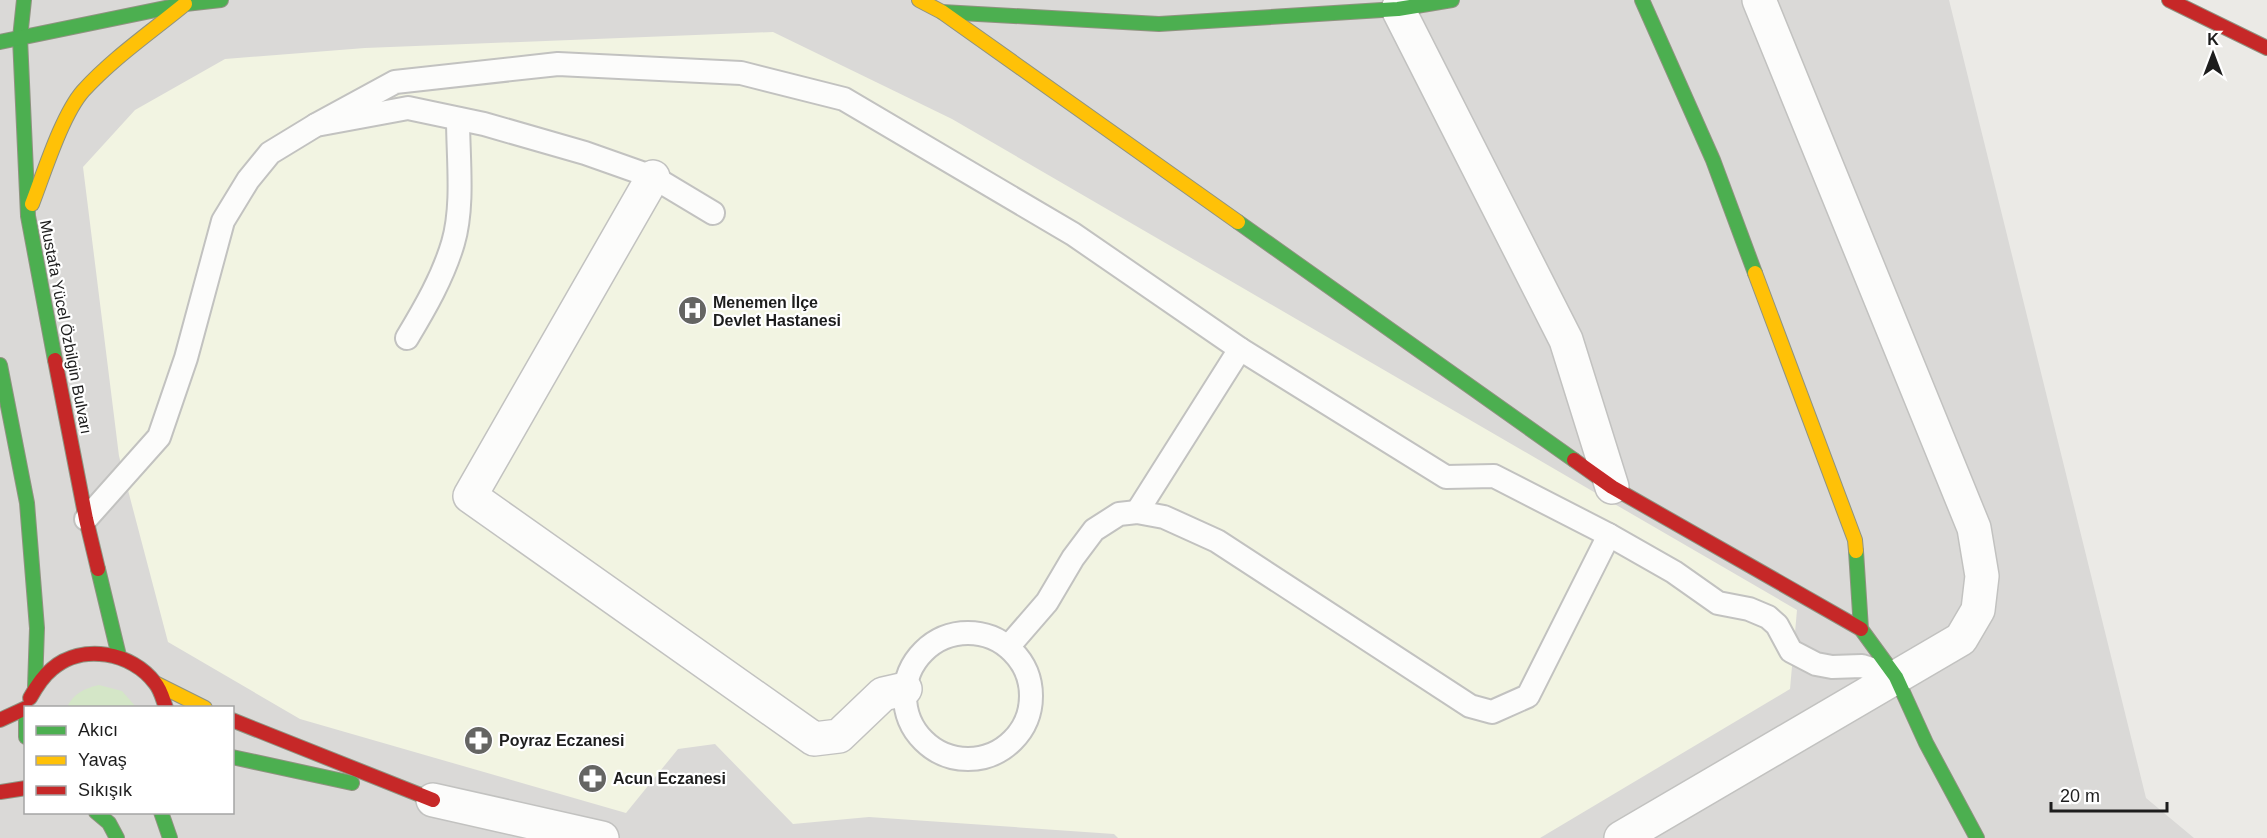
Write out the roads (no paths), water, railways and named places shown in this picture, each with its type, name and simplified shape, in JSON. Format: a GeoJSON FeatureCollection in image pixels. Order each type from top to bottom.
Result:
{"type":"FeatureCollection","features":[{"type":"Feature","properties":{"kind":"main road","name":"Mustafa Yücel Özbilgin Bulvarı"},"geometry":{"type":"LineString","coordinates":[[24,0],[21,38],[27,216],[86,519],[119,656]]}},
{"type":"Feature","properties":{"kind":"main road"},"geometry":{"type":"LineString","coordinates":[[0,42],[185,4],[221,0]]}},
{"type":"Feature","properties":{"kind":"main road"},"geometry":{"type":"LineString","coordinates":[[919,0],[942,12],[1612,487],[1861,629],[1896,677],[1926,743],[1977,838]]}},
{"type":"Feature","properties":{"kind":"main road"},"geometry":{"type":"LineString","coordinates":[[942,12],[1160,24],[1398,9],[1452,0]]}},
{"type":"Feature","properties":{"kind":"main road"},"geometry":{"type":"LineString","coordinates":[[1642,0],[1713,160],[1855,540],[1861,629]]}},
{"type":"Feature","properties":{"kind":"main road"},"geometry":{"type":"LineString","coordinates":[[2169,0],[2267,48]]}},
{"type":"Feature","properties":{"kind":"main road"},"geometry":{"type":"LineString","coordinates":[[27,216],[63,125],[82,92],[123,54],[185,4]]}},
{"type":"Feature","properties":{"kind":"main road"},"geometry":{"type":"LineString","coordinates":[[0,365],[27,503],[37,628],[34,687],[27,706]]}},
{"type":"Feature","properties":{"kind":"main road"},"geometry":{"type":"LineString","coordinates":[[34,687],[51,669],[72,657],[95,653],[119,656],[140,667],[157,684],[202,706]]}},
{"type":"Feature","properties":{"kind":"main road"},"geometry":{"type":"LineString","coordinates":[[157,684],[165,706]]}},
{"type":"Feature","properties":{"kind":"main road"},"geometry":{"type":"LineString","coordinates":[[0,720],[24,709]]}},
{"type":"Feature","properties":{"kind":"main road"},"geometry":{"type":"LineString","coordinates":[[234,721],[433,800]]}},
{"type":"Feature","properties":{"kind":"main road"},"geometry":{"type":"LineString","coordinates":[[234,757],[433,800]]}},
{"type":"Feature","properties":{"kind":"main road"},"geometry":{"type":"LineString","coordinates":[[0,792],[24,789]]}},
{"type":"Feature","properties":{"kind":"main road"},"geometry":{"type":"LineString","coordinates":[[97,814],[109,823],[117,838]]}},
{"type":"Feature","properties":{"kind":"main road"},"geometry":{"type":"LineString","coordinates":[[161,814],[170,838]]}},
{"type":"Feature","properties":{"kind":"street"},"geometry":{"type":"LineString","coordinates":[[1621,838],[1961,639],[1978,610],[1982,576],[1974,528],[1759,0]]}},
{"type":"Feature","properties":{"kind":"street"},"geometry":{"type":"LineString","coordinates":[[1398,9],[1566,340],[1612,487]]}},
{"type":"Feature","properties":{"kind":"street"},"geometry":{"type":"LineString","coordinates":[[653,177],[470,496],[814,739],[839,736],[883,694],[905,688]]}},
{"type":"Feature","properties":{"kind":"street"},"geometry":{"type":"LineString","coordinates":[[433,800],[602,838]]}},
{"type":"Feature","properties":{"kind":"lane"},"geometry":{"type":"LineString","coordinates":[[86,519],[159,438],[186,358],[222,221],[248,180],[270,153],[395,82],[558,64],[741,73],[844,99],[1073,234],[1240,349],[1446,477],[1494,476],[1609,535],[1674,572],[1718,603],[1749,609],[1768,617],[1777,625],[1791,651],[1816,664],[1832,667],[1862,666],[1896,677]]}},
{"type":"Feature","properties":{"kind":"lane"},"geometry":{"type":"LineString","coordinates":[[316,125],[408,108],[484,124],[585,153],[653,177],[713,213]]}},
{"type":"Feature","properties":{"kind":"lane"},"geometry":{"type":"LineString","coordinates":[[407,338],[432,293],[454,241],[458,209],[458,119]]}},
{"type":"Feature","properties":{"kind":"lane"},"geometry":{"type":"LineString","coordinates":[[1137,512],[1240,349]]}},
{"type":"Feature","properties":{"kind":"lane"},"geometry":{"type":"LineString","coordinates":[[1008,647],[1047,602],[1073,558],[1094,530],[1119,514],[1137,512],[1164,517],[1217,541],[1470,706],[1492,712],[1528,696],[1609,535]]}},
{"type":"Feature","properties":{"kind":"lane"},"geometry":{"type":"LineString","coordinates":[[973,633],[992,638],[1008,647],[1023,664],[1030,684],[1031,706],[1024,726],[1011,744],[992,755],[970,759],[949,756],[929,746],[915,730],[906,710],[905,688],[910,670],[921,654],[936,642],[953,634],[973,633]]}},
{"type":"Feature","properties":{"kind":"place","name":"Menemen İlçe Devlet Hastanesi"},"geometry":{"type":"Point","coordinates":[692,311]}},
{"type":"Feature","properties":{"kind":"place","name":"Poyraz Eczanesi"},"geometry":{"type":"Point","coordinates":[478,740]}},
{"type":"Feature","properties":{"kind":"place","name":"Acun Eczanesi"},"geometry":{"type":"Point","coordinates":[592,778]}}]}
